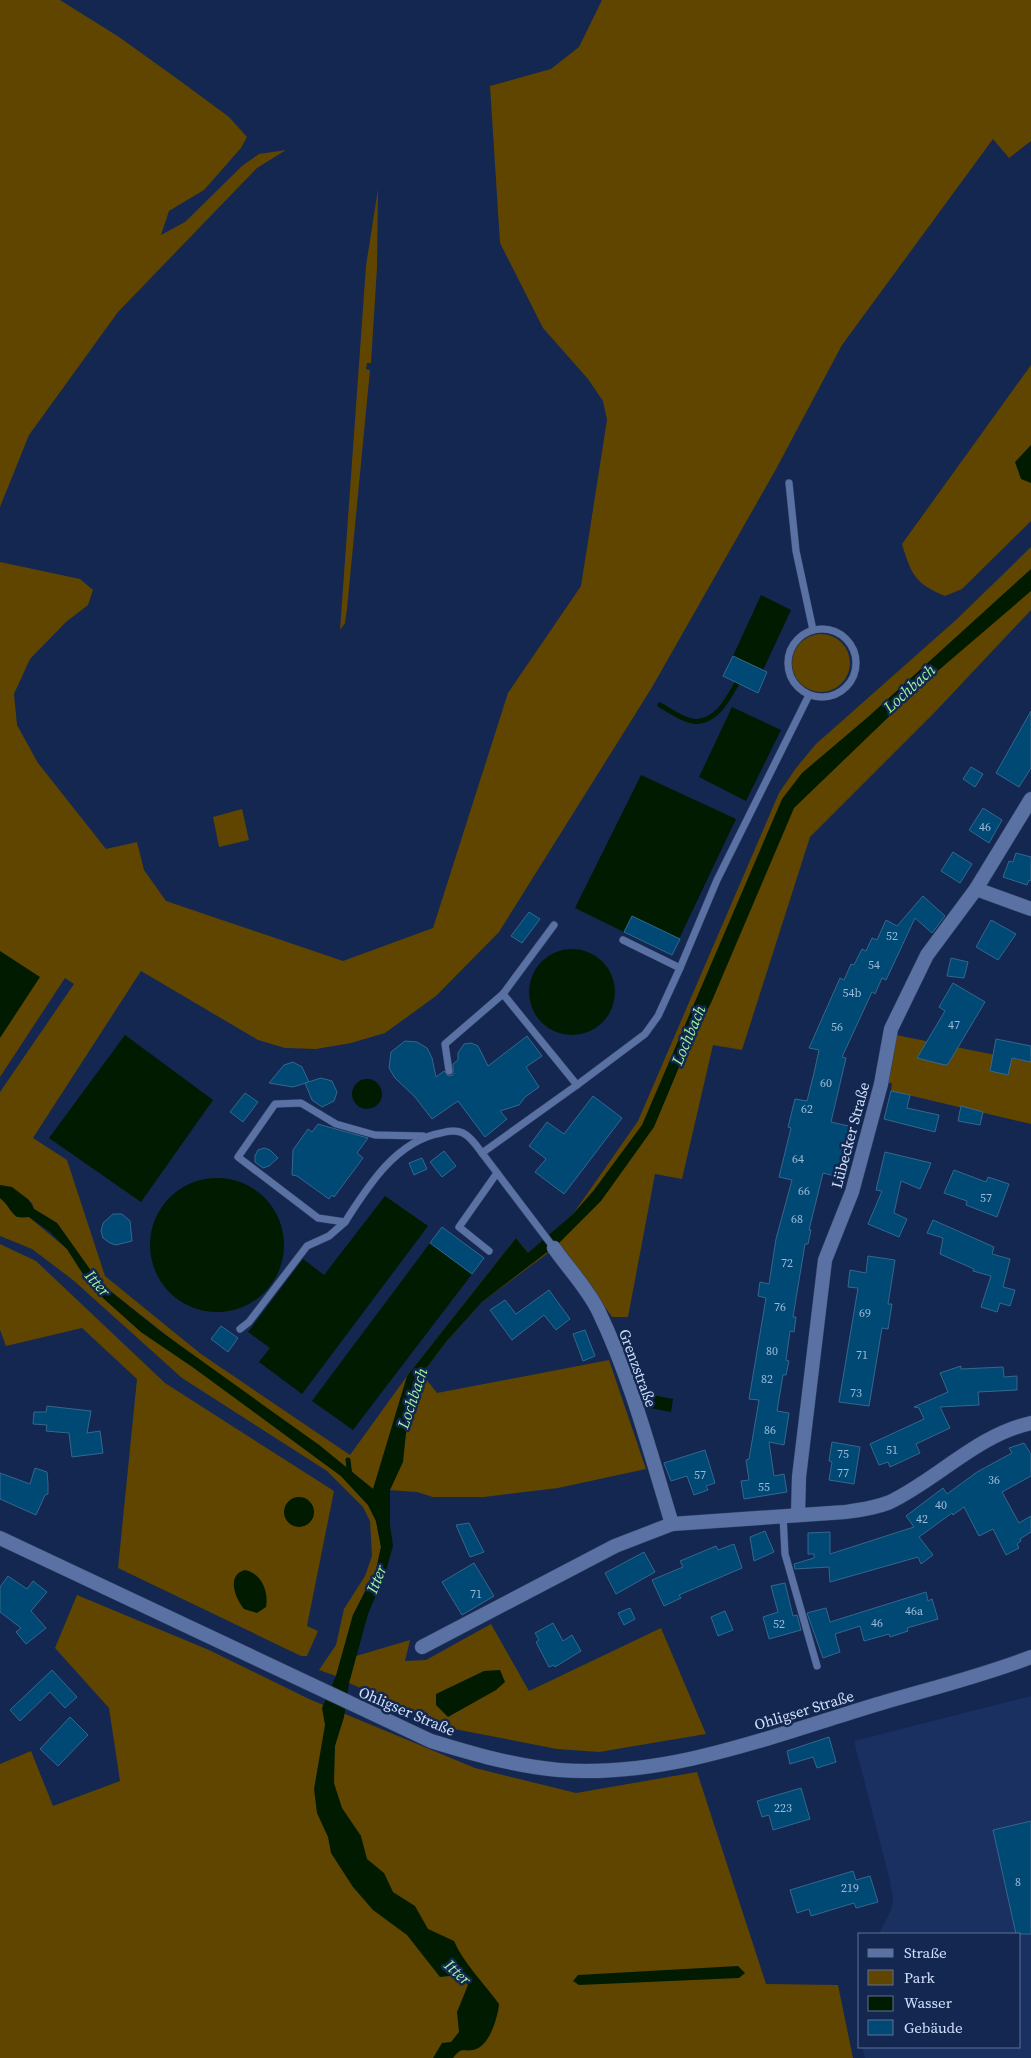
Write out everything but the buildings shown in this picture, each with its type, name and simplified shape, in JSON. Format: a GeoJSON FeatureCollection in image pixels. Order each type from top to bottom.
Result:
{"type":"FeatureCollection","features":[{"type":"Feature","properties":{"kind":"street","name":"Lübecker Straße"},"geometry":{"type":"LineString","coordinates":[[798,1515],[799,1477],[825,1260],[852,1192],[881,1084],[891,1029],[927,955],[976,889],[1031,799]]}},
{"type":"Feature","properties":{"kind":"street"},"geometry":{"type":"LineString","coordinates":[[976,889],[1031,909]]}},
{"type":"Feature","properties":{"kind":"street","name":"Grenzstraße"},"geometry":{"type":"LineString","coordinates":[[550,1242],[597,1308],[613,1344],[633,1399],[672,1524]]}},
{"type":"Feature","properties":{"kind":"street"},"geometry":{"type":"LineString","coordinates":[[422,1647],[615,1546],[672,1524],[845,1512],[887,1503],[902,1496],[960,1455],[996,1437],[1031,1423]]}},
{"type":"Feature","properties":{"kind":"street","name":"Ohligser Straße"},"geometry":{"type":"LineString","coordinates":[[0,1538],[357,1708],[431,1741],[489,1759],[560,1770],[627,1769],[736,1748],[876,1704],[991,1672],[1031,1657]]}},
{"type":"Feature","properties":{"kind":"lane"},"geometry":{"type":"LineString","coordinates":[[790,483],[796,551],[813,630]]}},
{"type":"Feature","properties":{"kind":"lane"},"geometry":{"type":"LineString","coordinates":[[813,630],[834,631],[844,637],[853,650],[856,665],[854,676],[840,692],[830,696],[809,695],[793,682],[788,661],[790,651],[796,642],[813,630]]}},
{"type":"Feature","properties":{"kind":"lane"},"geometry":{"type":"LineString","coordinates":[[482,1153],[577,1085],[645,1034],[653,1025],[680,968],[717,880],[809,695]]}},
{"type":"Feature","properties":{"kind":"lane"},"geometry":{"type":"LineString","coordinates":[[449,1071],[445,1044],[503,994],[554,924]]}},
{"type":"Feature","properties":{"kind":"lane"},"geometry":{"type":"LineString","coordinates":[[624,940],[680,968]]}},
{"type":"Feature","properties":{"kind":"lane"},"geometry":{"type":"LineString","coordinates":[[503,994],[577,1085]]}},
{"type":"Feature","properties":{"kind":"lane"},"geometry":{"type":"LineString","coordinates":[[345,1222],[318,1218],[238,1157],[275,1104],[301,1103],[336,1124],[375,1135],[423,1136],[455,1131],[464,1134],[482,1153],[550,1242]]}},
{"type":"Feature","properties":{"kind":"lane"},"geometry":{"type":"LineString","coordinates":[[240,1329],[254,1316],[307,1246],[329,1236],[345,1222],[367,1188],[390,1161],[423,1136]]}},
{"type":"Feature","properties":{"kind":"lane"},"geometry":{"type":"LineString","coordinates":[[489,1251],[458,1227],[497,1173]]}},
{"type":"Feature","properties":{"kind":"lane"},"geometry":{"type":"LineString","coordinates":[[783,1515],[785,1554],[817,1666]]}},
{"type":"Feature","properties":{"kind":"shaded area"},"geometry":{"type":"Polygon","coordinates":[[[1031,1696],[1031,2058],[865,2058],[862,2048],[1021,2048],[1021,1933],[880,1933],[892,1908],[893,1900],[890,1881],[854,1741],[1031,1696]]]}},
{"type":"Feature","properties":{"kind":"green space"},"geometry":{"type":"Polygon","coordinates":[[[0,0],[60,0],[119,37],[183,83],[229,117],[247,137],[241,148],[204,190],[169,211],[161,235],[185,222],[242,166],[259,154],[286,150],[257,168],[118,312],[29,435],[0,507],[0,0]]]}},
{"type":"Feature","properties":{"kind":"green space"},"geometry":{"type":"Polygon","coordinates":[[[602,0],[1031,0],[1031,141],[1009,158],[993,139],[842,345],[775,471],[651,689],[499,932],[436,996],[385,1033],[351,1043],[316,1049],[285,1048],[258,1040],[141,971],[33,1138],[67,1160],[105,1276],[201,1354],[350,1455],[407,1376],[516,1238],[528,1253],[540,1243],[548,1253],[482,1302],[446,1342],[422,1374],[437,1393],[609,1360],[646,1469],[558,1488],[484,1497],[433,1497],[417,1492],[373,1489],[319,1445],[199,1361],[99,1282],[57,1223],[34,1209],[32,1203],[0,1185],[0,1092],[74,984],[65,978],[0,1077],[0,562],[80,579],[93,590],[88,605],[66,622],[30,659],[14,694],[17,725],[38,763],[106,849],[137,842],[144,870],[166,901],[343,961],[433,928],[508,693],[581,586],[607,420],[603,401],[588,379],[543,328],[500,243],[490,86],[551,69],[579,47],[602,0]]]}},
{"type":"Feature","properties":{"kind":"green space"},"geometry":{"type":"Polygon","coordinates":[[[378,189],[377,268],[371,363],[367,363],[366,369],[370,370],[347,609],[345,623],[340,630],[366,266],[378,189]]]}},
{"type":"Feature","properties":{"kind":"green space"},"geometry":{"type":"Polygon","coordinates":[[[1031,365],[1031,521],[962,589],[945,596],[927,587],[916,577],[908,563],[902,544],[1031,365]]]}},
{"type":"Feature","properties":{"kind":"green space"},"geometry":{"type":"Polygon","coordinates":[[[1031,547],[1031,610],[935,712],[810,837],[742,1050],[713,1045],[682,1179],[655,1174],[628,1317],[612,1317],[552,1233],[573,1214],[638,1121],[779,793],[816,744],[957,619],[1031,547]]]}},
{"type":"Feature","properties":{"kind":"green space"},"geometry":{"type":"Polygon","coordinates":[[[815,634],[827,634],[842,642],[850,657],[850,669],[842,684],[827,692],[815,692],[800,684],[792,669],[792,657],[800,642],[815,634]]]}},
{"type":"Feature","properties":{"kind":"green space"},"geometry":{"type":"Polygon","coordinates":[[[242,809],[249,840],[219,847],[213,817],[242,809]]]}},
{"type":"Feature","properties":{"kind":"green space"},"geometry":{"type":"Polygon","coordinates":[[[896,1035],[1031,1062],[1031,1124],[891,1091],[892,1083],[887,1083],[896,1035]]]}},
{"type":"Feature","properties":{"kind":"green space"},"geometry":{"type":"Polygon","coordinates":[[[0,1198],[21,1218],[29,1217],[67,1249],[92,1288],[141,1332],[194,1368],[341,1476],[368,1505],[376,1521],[381,1547],[376,1570],[353,1615],[336,1676],[319,1670],[336,1645],[344,1609],[365,1576],[372,1556],[370,1521],[363,1507],[327,1471],[182,1378],[73,1280],[32,1249],[0,1236],[0,1198]]]}},
{"type":"Feature","properties":{"kind":"green space"},"geometry":{"type":"Polygon","coordinates":[[[0,1244],[36,1261],[165,1383],[334,1491],[307,1626],[318,1631],[307,1656],[301,1656],[118,1568],[137,1379],[82,1328],[6,1346],[0,1330],[0,1244]]]}},
{"type":"Feature","properties":{"kind":"green space"},"geometry":{"type":"Polygon","coordinates":[[[77,1595],[209,1650],[309,1699],[475,1768],[576,1793],[697,1772],[766,1984],[838,1985],[853,2058],[0,2058],[0,1764],[31,1751],[53,1806],[120,1781],[109,1708],[55,1648],[77,1595]]]}},
{"type":"Feature","properties":{"kind":"green space"},"geometry":{"type":"Polygon","coordinates":[[[491,1624],[529,1691],[661,1628],[706,1734],[599,1752],[557,1749],[449,1728],[349,1683],[356,1656],[410,1640],[405,1661],[426,1660],[491,1624]]]}},
{"type":"Feature","properties":{"kind":"water"},"geometry":{"type":"Polygon","coordinates":[[[1031,445],[1031,483],[1021,479],[1015,462],[1031,445]]]}},
{"type":"Feature","properties":{"kind":"water"},"geometry":{"type":"Polygon","coordinates":[[[1031,569],[1031,591],[926,681],[794,808],[711,1003],[682,1060],[654,1127],[601,1201],[559,1243],[482,1302],[446,1342],[422,1374],[408,1414],[403,1462],[390,1490],[390,1525],[393,1546],[385,1574],[368,1614],[349,1683],[344,1717],[335,1746],[334,1783],[342,1808],[361,1836],[367,1859],[384,1873],[393,1892],[415,1906],[428,1929],[454,1941],[469,1966],[499,2004],[492,2031],[484,2044],[473,2050],[460,2051],[453,2058],[433,2058],[442,2043],[451,2042],[459,2032],[457,2012],[468,1985],[460,1975],[440,1977],[407,1935],[373,1910],[353,1887],[331,1853],[328,1837],[317,1813],[314,1789],[325,1725],[322,1708],[336,1676],[353,1615],[376,1570],[381,1547],[376,1521],[368,1505],[341,1476],[194,1368],[141,1332],[92,1288],[67,1249],[50,1232],[29,1217],[17,1217],[14,1215],[0,1198],[0,1185],[12,1187],[29,1200],[34,1209],[57,1223],[99,1282],[160,1331],[319,1445],[373,1489],[407,1376],[516,1238],[528,1253],[573,1214],[594,1190],[642,1125],[782,799],[802,773],[868,717],[1031,569]]]}},
{"type":"Feature","properties":{"kind":"water"},"geometry":{"type":"Polygon","coordinates":[[[761,595],[791,610],[763,670],[733,656],[761,595]]]}},
{"type":"Feature","properties":{"kind":"water"},"geometry":{"type":"Polygon","coordinates":[[[732,707],[781,730],[746,801],[699,777],[732,707]]]}},
{"type":"Feature","properties":{"kind":"water"},"geometry":{"type":"Polygon","coordinates":[[[641,775],[736,819],[679,939],[632,917],[624,932],[575,908],[641,775]]]}},
{"type":"Feature","properties":{"kind":"water"},"geometry":{"type":"Polygon","coordinates":[[[572,949],[596,956],[608,968],[615,992],[608,1016],[596,1028],[572,1035],[548,1028],[536,1016],[529,992],[536,968],[548,956],[572,949]]]}},
{"type":"Feature","properties":{"kind":"water"},"geometry":{"type":"Polygon","coordinates":[[[0,951],[40,977],[0,1038],[0,951]]]}},
{"type":"Feature","properties":{"kind":"water"},"geometry":{"type":"Polygon","coordinates":[[[125,1035],[213,1100],[141,1202],[49,1138],[125,1035]]]}},
{"type":"Feature","properties":{"kind":"water"},"geometry":{"type":"Polygon","coordinates":[[[367,1079],[378,1083],[382,1094],[378,1105],[367,1109],[356,1105],[352,1094],[356,1083],[367,1079]]]}},
{"type":"Feature","properties":{"kind":"water"},"geometry":{"type":"Polygon","coordinates":[[[217,1178],[242,1184],[264,1198],[278,1220],[284,1245],[278,1270],[264,1292],[242,1306],[217,1312],[192,1306],[170,1292],[156,1270],[150,1245],[156,1220],[170,1198],[192,1184],[217,1178]]]}},
{"type":"Feature","properties":{"kind":"water"},"geometry":{"type":"Polygon","coordinates":[[[385,1196],[428,1226],[302,1394],[259,1362],[270,1348],[248,1332],[303,1259],[324,1275],[385,1196]]]}},
{"type":"Feature","properties":{"kind":"water"},"geometry":{"type":"Polygon","coordinates":[[[430,1243],[472,1274],[353,1430],[312,1401],[430,1243]]]}},
{"type":"Feature","properties":{"kind":"water"},"geometry":{"type":"Polygon","coordinates":[[[652,1395],[673,1399],[671,1412],[650,1408],[652,1395]]]}},
{"type":"Feature","properties":{"kind":"water"},"geometry":{"type":"Polygon","coordinates":[[[299,1497],[309,1502],[314,1512],[309,1522],[299,1527],[289,1522],[284,1512],[289,1502],[299,1497]]]}},
{"type":"Feature","properties":{"kind":"water"},"geometry":{"type":"Polygon","coordinates":[[[245,1570],[255,1575],[265,1589],[266,1607],[257,1613],[244,1609],[235,1593],[234,1582],[236,1577],[245,1570]]]}},
{"type":"Feature","properties":{"kind":"water"},"geometry":{"type":"Polygon","coordinates":[[[500,1670],[505,1682],[496,1690],[448,1717],[436,1705],[436,1694],[484,1671],[500,1670]]]}},
{"type":"Feature","properties":{"kind":"water"},"geometry":{"type":"Polygon","coordinates":[[[738,1966],[745,1973],[739,1978],[579,1985],[573,1981],[578,1975],[738,1966]]]}},
{"type":"Feature","properties":{"kind":"waterway"},"geometry":{"type":"LineString","coordinates":[[660,705],[684,718],[700,721],[707,719],[720,710],[737,683]]}},
{"type":"Feature","properties":{"kind":"waterway"},"geometry":{"type":"LineString","coordinates":[[348,1460],[350,1476]]}},
{"type":"Feature","properties":{"kind":"water label","name":"Lochbach"},"geometry":{"type":"Point","coordinates":[909,688]}},
{"type":"Feature","properties":{"kind":"water label","name":"Lochbach"},"geometry":{"type":"Point","coordinates":[688,1035]}},
{"type":"Feature","properties":{"kind":"water label","name":"Itter"},"geometry":{"type":"Point","coordinates":[98,1283]}},
{"type":"Feature","properties":{"kind":"water label","name":"Lochbach"},"geometry":{"type":"Point","coordinates":[412,1398]}},
{"type":"Feature","properties":{"kind":"water label","name":"Itter"},"geometry":{"type":"Point","coordinates":[376,1579]}},
{"type":"Feature","properties":{"kind":"water label","name":"Itter"},"geometry":{"type":"Point","coordinates":[458,1972]}}]}
